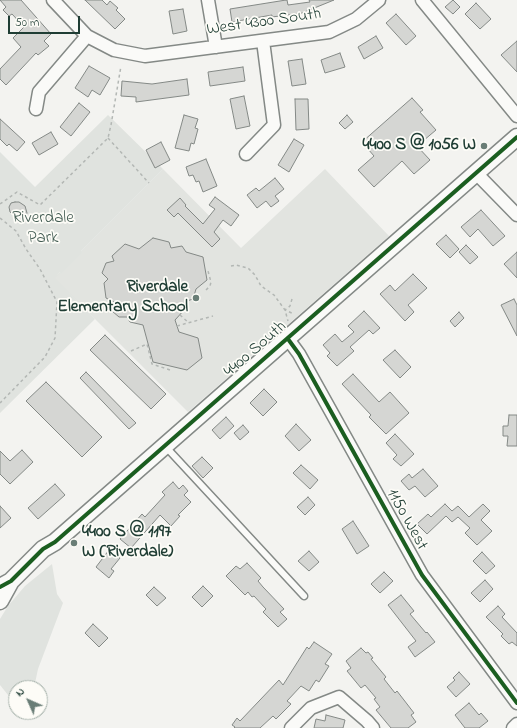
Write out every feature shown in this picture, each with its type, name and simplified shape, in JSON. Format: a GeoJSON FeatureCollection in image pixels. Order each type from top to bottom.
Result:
{"type":"FeatureCollection","features":[{"type":"Feature","properties":{"kind":"street","name":"West 4300 South"},"geometry":{"type":"LineString","coordinates":[[53,0],[87,36],[114,50],[144,56],[329,32],[356,19],[379,0]]}},
{"type":"Feature","properties":{"kind":"street"},"geometry":{"type":"LineString","coordinates":[[208,0],[216,47]]}},
{"type":"Feature","properties":{"kind":"street"},"geometry":{"type":"LineString","coordinates":[[422,0],[517,116]]}},
{"type":"Feature","properties":{"kind":"street"},"geometry":{"type":"LineString","coordinates":[[36,109],[38,92],[87,36]]}},
{"type":"Feature","properties":{"kind":"street"},"geometry":{"type":"LineString","coordinates":[[246,154],[274,125],[263,40]]}},
{"type":"Feature","properties":{"kind":"street","name":"4400 South"},"geometry":{"type":"LineString","coordinates":[[0,601],[5,584],[43,549],[55,542],[517,137]]}},
{"type":"Feature","properties":{"kind":"street"},"geometry":{"type":"LineString","coordinates":[[476,173],[517,215]]}},
{"type":"Feature","properties":{"kind":"street","name":"1150 West"},"geometry":{"type":"LineString","coordinates":[[288,339],[299,354],[422,575],[517,703]]}},
{"type":"Feature","properties":{"kind":"street"},"geometry":{"type":"LineString","coordinates":[[292,728],[311,708],[339,697],[373,728]]}},
{"type":"Feature","properties":{"kind":"street"},"geometry":{"type":"LineString","coordinates":[[513,728],[517,724]]}},
{"type":"Feature","properties":{"kind":"lane"},"geometry":{"type":"LineString","coordinates":[[165,446],[304,596]]}},
{"type":"Feature","properties":{"kind":"path"},"geometry":{"type":"LineString","coordinates":[[0,204],[17,192],[40,205],[108,138],[121,66]]}},
{"type":"Feature","properties":{"kind":"path"},"geometry":{"type":"LineString","coordinates":[[108,138],[149,183]]}},
{"type":"Feature","properties":{"kind":"path"},"geometry":{"type":"LineString","coordinates":[[0,218],[16,231],[40,269],[57,302],[55,338],[45,357],[0,403]]}},
{"type":"Feature","properties":{"kind":"path"},"geometry":{"type":"LineString","coordinates":[[230,266],[236,265],[248,268],[255,275],[261,286],[274,295],[285,310],[289,323]]}},
{"type":"Feature","properties":{"kind":"path"},"geometry":{"type":"LineString","coordinates":[[206,290],[210,286],[211,282],[208,271]]}},
{"type":"Feature","properties":{"kind":"path"},"geometry":{"type":"LineString","coordinates":[[285,310],[290,306],[292,299]]}},
{"type":"Feature","properties":{"kind":"path"},"geometry":{"type":"LineString","coordinates":[[285,310],[294,314]]}},
{"type":"Feature","properties":{"kind":"path"},"geometry":{"type":"LineString","coordinates":[[180,315],[189,323]]}},
{"type":"Feature","properties":{"kind":"path"},"geometry":{"type":"LineString","coordinates":[[177,326],[213,316]]}},
{"type":"Feature","properties":{"kind":"path"},"geometry":{"type":"LineString","coordinates":[[131,351],[147,344],[152,364],[170,370]]}},
{"type":"Feature","properties":{"kind":"shaded area","name":"Riverdale Elementary School"},"geometry":{"type":"Polygon","coordinates":[[[163,169],[241,248],[325,169],[389,236],[188,412],[54,278],[163,169]]]}},
{"type":"Feature","properties":{"kind":"green space","name":"Riverdale Park"},"geometry":{"type":"Polygon","coordinates":[[[108,115],[163,169],[81,251],[82,253],[55,278],[95,319],[0,413],[0,152],[35,187],[108,115]]]}},
{"type":"Feature","properties":{"kind":"green space"},"geometry":{"type":"Polygon","coordinates":[[[52,564],[57,594],[63,603],[38,669],[36,680],[8,680],[8,695],[0,685],[0,619],[8,606],[25,586],[52,564]]]}},
{"type":"Feature","properties":{"kind":"building"},"geometry":{"type":"Polygon","coordinates":[[[0,0],[21,0],[51,34],[44,41],[49,46],[38,55],[36,53],[6,85],[0,79],[0,69],[21,47],[13,38],[24,27],[12,14],[9,16],[3,10],[6,7],[0,0]]]}},
{"type":"Feature","properties":{"kind":"building"},"geometry":{"type":"Polygon","coordinates":[[[85,0],[102,0],[107,5],[110,1],[118,8],[116,10],[125,19],[115,29],[85,0]]]}},
{"type":"Feature","properties":{"kind":"building"},"geometry":{"type":"Polygon","coordinates":[[[287,0],[288,5],[310,2],[309,0],[334,0],[302,13],[272,17],[272,15],[232,22],[230,9],[287,0]]]}},
{"type":"Feature","properties":{"kind":"building"},"geometry":{"type":"Polygon","coordinates":[[[453,0],[460,7],[453,14],[445,7],[453,0]]]}},
{"type":"Feature","properties":{"kind":"building"},"geometry":{"type":"Polygon","coordinates":[[[476,3],[491,19],[480,29],[465,14],[476,3]]]}},
{"type":"Feature","properties":{"kind":"building"},"geometry":{"type":"Polygon","coordinates":[[[183,9],[187,31],[173,34],[169,11],[183,9]]]}},
{"type":"Feature","properties":{"kind":"building"},"geometry":{"type":"Polygon","coordinates":[[[396,14],[416,36],[406,45],[386,23],[396,14]]]}},
{"type":"Feature","properties":{"kind":"building"},"geometry":{"type":"Polygon","coordinates":[[[376,36],[383,48],[364,59],[358,47],[376,36]]]}},
{"type":"Feature","properties":{"kind":"building"},"geometry":{"type":"Polygon","coordinates":[[[517,41],[517,72],[501,55],[517,41]]]}},
{"type":"Feature","properties":{"kind":"building"},"geometry":{"type":"Polygon","coordinates":[[[340,53],[345,67],[325,73],[321,60],[340,53]]]}},
{"type":"Feature","properties":{"kind":"building"},"geometry":{"type":"Polygon","coordinates":[[[302,59],[306,84],[292,86],[288,61],[302,59]]]}},
{"type":"Feature","properties":{"kind":"building"},"geometry":{"type":"Polygon","coordinates":[[[89,66],[110,78],[100,95],[92,90],[88,97],[75,88],[89,66]]]}},
{"type":"Feature","properties":{"kind":"building"},"geometry":{"type":"Polygon","coordinates":[[[243,67],[245,81],[210,86],[208,72],[243,67]]]}},
{"type":"Feature","properties":{"kind":"building"},"geometry":{"type":"Polygon","coordinates":[[[187,79],[189,95],[136,102],[136,97],[121,96],[122,81],[152,84],[187,79]]]}},
{"type":"Feature","properties":{"kind":"building"},"geometry":{"type":"Polygon","coordinates":[[[244,96],[250,126],[236,129],[230,99],[244,96]]]}},
{"type":"Feature","properties":{"kind":"building"},"geometry":{"type":"Polygon","coordinates":[[[412,98],[423,110],[420,112],[436,130],[417,146],[430,160],[414,174],[402,161],[374,187],[358,170],[374,156],[362,142],[412,98]]]}},
{"type":"Feature","properties":{"kind":"building"},"geometry":{"type":"Polygon","coordinates":[[[295,99],[308,99],[309,129],[296,130],[295,99]]]}},
{"type":"Feature","properties":{"kind":"building"},"geometry":{"type":"Polygon","coordinates":[[[79,103],[90,112],[71,136],[60,127],[79,103]]]}},
{"type":"Feature","properties":{"kind":"building"},"geometry":{"type":"Polygon","coordinates":[[[184,115],[198,119],[195,128],[198,129],[194,144],[191,143],[189,151],[175,148],[184,115]]]}},
{"type":"Feature","properties":{"kind":"building"},"geometry":{"type":"Polygon","coordinates":[[[347,115],[353,122],[345,129],[339,123],[347,115]]]}},
{"type":"Feature","properties":{"kind":"building"},"geometry":{"type":"Polygon","coordinates":[[[0,119],[25,142],[17,151],[9,144],[7,146],[0,139],[0,119]]]}},
{"type":"Feature","properties":{"kind":"building"},"geometry":{"type":"Polygon","coordinates":[[[51,132],[58,144],[39,155],[32,143],[51,132]]]}},
{"type":"Feature","properties":{"kind":"building"},"geometry":{"type":"Polygon","coordinates":[[[294,139],[304,145],[289,172],[278,165],[294,139]]]}},
{"type":"Feature","properties":{"kind":"building"},"geometry":{"type":"Polygon","coordinates":[[[161,142],[170,160],[155,168],[146,150],[161,142]]]}},
{"type":"Feature","properties":{"kind":"building"},"geometry":{"type":"Polygon","coordinates":[[[206,159],[217,186],[203,192],[199,181],[196,182],[193,175],[189,176],[186,167],[206,159]]]}},
{"type":"Feature","properties":{"kind":"building"},"geometry":{"type":"Polygon","coordinates":[[[275,178],[284,189],[275,196],[279,201],[271,207],[266,201],[257,208],[247,195],[256,188],[259,191],[275,178]]]}},
{"type":"Feature","properties":{"kind":"building"},"geometry":{"type":"Polygon","coordinates":[[[215,197],[239,215],[231,226],[223,220],[214,232],[220,239],[212,247],[178,213],[174,217],[167,210],[180,198],[186,205],[185,206],[203,224],[215,209],[209,205],[215,197]]]}},
{"type":"Feature","properties":{"kind":"building"},"geometry":{"type":"Polygon","coordinates":[[[19,202],[25,206],[27,213],[25,218],[21,220],[16,218],[10,212],[9,207],[11,203],[19,202]]]}},
{"type":"Feature","properties":{"kind":"building"},"geometry":{"type":"Polygon","coordinates":[[[481,210],[505,236],[493,246],[478,229],[470,237],[461,227],[481,210]]]}},
{"type":"Feature","properties":{"kind":"building"},"geometry":{"type":"Polygon","coordinates":[[[446,235],[459,249],[450,258],[436,244],[446,235]]]}},
{"type":"Feature","properties":{"kind":"building"},"geometry":{"type":"Polygon","coordinates":[[[153,238],[169,242],[171,248],[182,246],[186,252],[203,257],[207,280],[196,289],[193,299],[184,302],[185,309],[175,320],[179,332],[198,338],[202,358],[187,370],[153,362],[143,325],[130,322],[127,317],[119,317],[112,311],[116,303],[106,298],[104,283],[108,279],[102,273],[106,263],[114,261],[112,256],[125,244],[139,249],[153,238]]]}},
{"type":"Feature","properties":{"kind":"building"},"geometry":{"type":"Polygon","coordinates":[[[466,245],[478,257],[470,264],[459,252],[466,245]]]}},
{"type":"Feature","properties":{"kind":"building"},"geometry":{"type":"Polygon","coordinates":[[[517,252],[517,278],[504,264],[517,252]]]}},
{"type":"Feature","properties":{"kind":"building"},"geometry":{"type":"Polygon","coordinates":[[[413,274],[427,288],[408,305],[414,312],[405,321],[380,294],[390,285],[395,291],[413,274]]]}},
{"type":"Feature","properties":{"kind":"building"},"geometry":{"type":"Polygon","coordinates":[[[514,299],[517,305],[517,336],[501,305],[514,299]]]}},
{"type":"Feature","properties":{"kind":"building"},"geometry":{"type":"Polygon","coordinates":[[[364,311],[380,328],[373,334],[369,330],[350,347],[354,351],[337,366],[327,356],[330,353],[323,345],[335,334],[342,342],[354,332],[348,326],[364,311]]]}},
{"type":"Feature","properties":{"kind":"building"},"geometry":{"type":"Polygon","coordinates":[[[459,312],[464,318],[455,327],[450,321],[459,312]]]}},
{"type":"Feature","properties":{"kind":"building"},"geometry":{"type":"Polygon","coordinates":[[[105,335],[166,394],[151,409],[90,350],[105,335]]]}},
{"type":"Feature","properties":{"kind":"building"},"geometry":{"type":"Polygon","coordinates":[[[395,350],[411,367],[400,378],[383,360],[395,350]]]}},
{"type":"Feature","properties":{"kind":"building"},"geometry":{"type":"Polygon","coordinates":[[[86,372],[136,423],[129,429],[80,378],[86,372]]]}},
{"type":"Feature","properties":{"kind":"building"},"geometry":{"type":"Polygon","coordinates":[[[353,374],[379,402],[390,392],[409,413],[386,434],[369,417],[371,415],[342,384],[353,374]]]}},
{"type":"Feature","properties":{"kind":"building"},"geometry":{"type":"Polygon","coordinates":[[[46,382],[102,437],[82,457],[26,401],[46,382]]]}},
{"type":"Feature","properties":{"kind":"building"},"geometry":{"type":"Polygon","coordinates":[[[264,389],[277,402],[263,416],[250,403],[264,389]]]}},
{"type":"Feature","properties":{"kind":"building"},"geometry":{"type":"Polygon","coordinates":[[[509,415],[517,415],[517,446],[507,446],[508,436],[503,436],[503,426],[508,426],[509,415]]]}},
{"type":"Feature","properties":{"kind":"building"},"geometry":{"type":"Polygon","coordinates":[[[226,417],[234,426],[220,439],[212,430],[226,417]]]}},
{"type":"Feature","properties":{"kind":"building"},"geometry":{"type":"Polygon","coordinates":[[[296,424],[311,440],[299,451],[285,436],[296,424]]]}},
{"type":"Feature","properties":{"kind":"building"},"geometry":{"type":"Polygon","coordinates":[[[243,425],[249,432],[240,440],[234,433],[243,425]]]}},
{"type":"Feature","properties":{"kind":"building"},"geometry":{"type":"Polygon","coordinates":[[[395,434],[414,454],[401,466],[393,459],[397,455],[386,443],[395,434]]]}},
{"type":"Feature","properties":{"kind":"building"},"geometry":{"type":"Polygon","coordinates":[[[22,450],[33,462],[10,484],[0,474],[0,451],[10,461],[22,450]]]}},
{"type":"Feature","properties":{"kind":"building"},"geometry":{"type":"Polygon","coordinates":[[[202,457],[213,468],[203,478],[192,466],[202,457]]]}},
{"type":"Feature","properties":{"kind":"building"},"geometry":{"type":"Polygon","coordinates":[[[301,465],[318,480],[310,489],[293,473],[301,465]]]}},
{"type":"Feature","properties":{"kind":"building"},"geometry":{"type":"Polygon","coordinates":[[[423,469],[438,486],[425,497],[415,486],[409,490],[401,481],[409,474],[412,478],[423,469]]]}},
{"type":"Feature","properties":{"kind":"building"},"geometry":{"type":"Polygon","coordinates":[[[173,482],[179,489],[183,485],[188,491],[184,495],[191,502],[178,515],[180,516],[171,526],[160,515],[131,548],[120,539],[142,514],[145,517],[165,495],[162,492],[173,482]]]}},
{"type":"Feature","properties":{"kind":"building"},"geometry":{"type":"Polygon","coordinates":[[[55,484],[65,495],[38,519],[28,508],[55,484]]]}},
{"type":"Feature","properties":{"kind":"building"},"geometry":{"type":"Polygon","coordinates":[[[308,497],[315,505],[305,515],[297,507],[308,497]]]}},
{"type":"Feature","properties":{"kind":"building"},"geometry":{"type":"Polygon","coordinates":[[[445,504],[452,511],[458,506],[469,517],[483,504],[490,511],[481,520],[492,531],[477,545],[465,533],[470,528],[458,517],[452,522],[446,516],[427,534],[417,524],[428,514],[431,517],[445,504]]]}},
{"type":"Feature","properties":{"kind":"building"},"geometry":{"type":"Polygon","coordinates":[[[0,506],[11,518],[0,528],[0,506]]]}},
{"type":"Feature","properties":{"kind":"building"},"geometry":{"type":"Polygon","coordinates":[[[353,521],[369,546],[357,554],[342,529],[353,521]]]}},
{"type":"Feature","properties":{"kind":"building"},"geometry":{"type":"Polygon","coordinates":[[[109,550],[120,558],[111,569],[114,571],[109,578],[96,567],[109,550]]]}},
{"type":"Feature","properties":{"kind":"building"},"geometry":{"type":"Polygon","coordinates":[[[309,551],[319,562],[309,571],[298,561],[309,551]]]}},
{"type":"Feature","properties":{"kind":"building"},"geometry":{"type":"Polygon","coordinates":[[[482,552],[495,566],[486,574],[473,561],[482,552]]]}},
{"type":"Feature","properties":{"kind":"building"},"geometry":{"type":"Polygon","coordinates":[[[247,563],[261,578],[258,581],[284,609],[280,612],[287,619],[278,627],[263,612],[266,609],[254,596],[252,597],[248,592],[245,595],[226,576],[236,566],[240,569],[247,563]]]}},
{"type":"Feature","properties":{"kind":"building"},"geometry":{"type":"Polygon","coordinates":[[[384,572],[393,581],[380,593],[371,584],[384,572]]]}},
{"type":"Feature","properties":{"kind":"building"},"geometry":{"type":"Polygon","coordinates":[[[485,580],[493,589],[480,602],[471,593],[485,580]]]}},
{"type":"Feature","properties":{"kind":"building"},"geometry":{"type":"Polygon","coordinates":[[[203,586],[213,596],[202,607],[192,597],[203,586]]]}},
{"type":"Feature","properties":{"kind":"building"},"geometry":{"type":"Polygon","coordinates":[[[154,587],[166,598],[157,606],[146,595],[154,587]]]}},
{"type":"Feature","properties":{"kind":"building"},"geometry":{"type":"Polygon","coordinates":[[[401,595],[414,611],[410,614],[435,642],[415,657],[408,647],[416,641],[388,605],[401,595]]]}},
{"type":"Feature","properties":{"kind":"building"},"geometry":{"type":"Polygon","coordinates":[[[498,606],[505,614],[502,617],[517,633],[517,646],[512,642],[509,644],[501,636],[503,634],[486,617],[498,606]]]}},
{"type":"Feature","properties":{"kind":"building"},"geometry":{"type":"Polygon","coordinates":[[[93,624],[108,638],[99,647],[85,633],[93,624]]]}},
{"type":"Feature","properties":{"kind":"building"},"geometry":{"type":"Polygon","coordinates":[[[314,642],[332,654],[325,664],[329,666],[319,682],[316,680],[309,691],[301,686],[287,701],[291,704],[276,719],[273,716],[260,728],[234,728],[235,727],[232,725],[237,718],[240,721],[279,680],[283,685],[307,647],[309,649],[314,642]]]}},
{"type":"Feature","properties":{"kind":"building"},"geometry":{"type":"Polygon","coordinates":[[[361,648],[366,653],[368,652],[373,658],[371,659],[386,677],[384,679],[395,693],[397,691],[414,713],[411,715],[416,722],[408,728],[391,728],[376,710],[380,707],[374,699],[376,698],[365,685],[361,688],[347,671],[351,668],[346,661],[361,648]]]}},
{"type":"Feature","properties":{"kind":"building"},"geometry":{"type":"Polygon","coordinates":[[[459,672],[470,684],[456,697],[447,687],[455,680],[453,678],[459,672]]]}},
{"type":"Feature","properties":{"kind":"building"},"geometry":{"type":"Polygon","coordinates":[[[469,703],[479,715],[481,713],[488,721],[479,728],[465,728],[455,715],[469,703]]]}},
{"type":"Feature","properties":{"kind":"building"},"geometry":{"type":"Polygon","coordinates":[[[326,715],[345,720],[343,728],[314,728],[316,719],[325,721],[326,715]]]}},
{"type":"Feature","properties":{"kind":"cycle path"},"geometry":{"type":"LineString","coordinates":[[0,587],[11,581],[43,549],[55,542],[517,137]]}},
{"type":"Feature","properties":{"kind":"cycle path"},"geometry":{"type":"LineString","coordinates":[[288,339],[299,354],[422,575],[517,703]]}},
{"type":"Feature","properties":{"kind":"place","name":"4400 S @ 1056 W"},"geometry":{"type":"Point","coordinates":[484,146]}},
{"type":"Feature","properties":{"kind":"place","name":"Riverdale Elementary School"},"geometry":{"type":"Point","coordinates":[196,298]}},
{"type":"Feature","properties":{"kind":"place","name":"4400 S @ 1197 W (Riverdale)"},"geometry":{"type":"Point","coordinates":[74,543]}}]}
